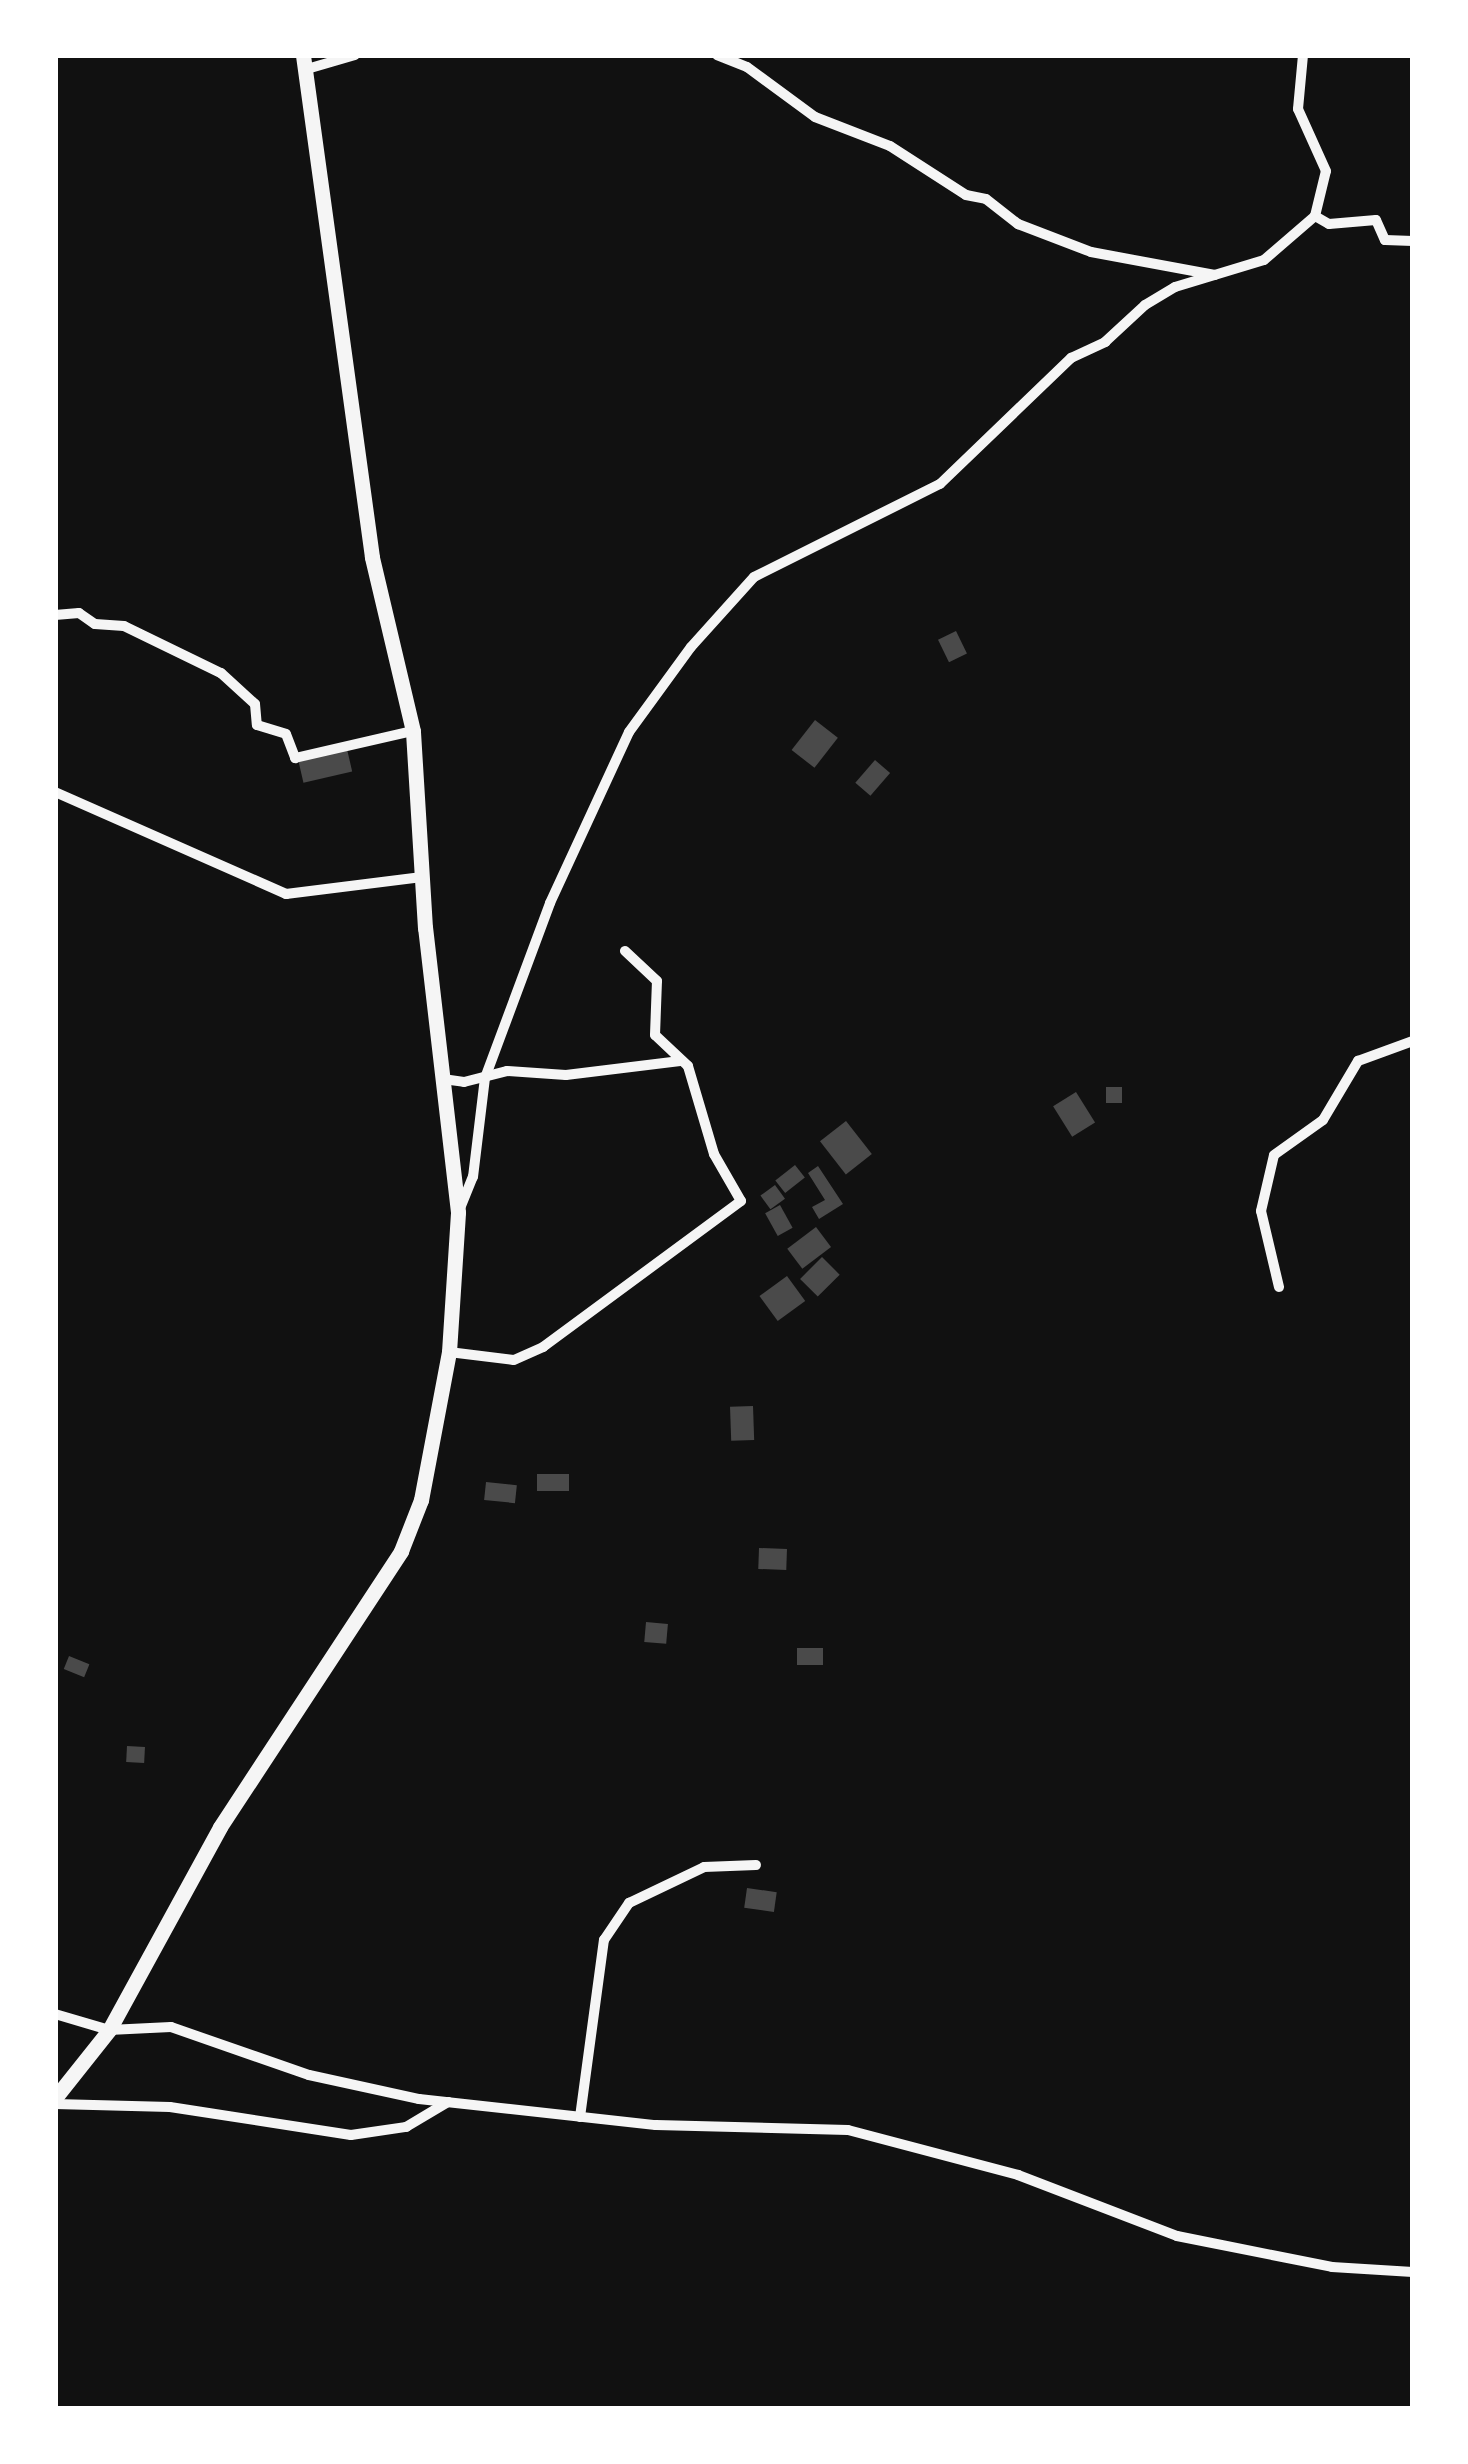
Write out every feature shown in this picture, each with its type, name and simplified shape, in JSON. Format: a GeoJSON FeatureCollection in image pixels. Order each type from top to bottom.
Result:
{"type":"FeatureCollection","features":[{"type":"Feature","properties":{"kind":"street"},"geometry":{"type":"LineString","coordinates":[[55,2101],[109,2030],[220,1827],[401,1551],[421,1500],[449,1352],[458,1212],[422,877],[413,731],[372,557],[305,62],[355,55]]}},
{"type":"Feature","properties":{"kind":"street"},"geometry":{"type":"LineString","coordinates":[[716,55],[747,68],[816,117],[890,146],[966,195],[986,198],[1018,224],[1091,252],[1216,275]]}},
{"type":"Feature","properties":{"kind":"street"},"geometry":{"type":"LineString","coordinates":[[458,1212],[473,1177],[485,1078],[550,903],[630,732],[732,599],[754,577],[940,484],[1071,358],[1105,342],[1175,287],[1264,260],[1315,216],[1326,171],[1298,109],[1303,55]]}},
{"type":"Feature","properties":{"kind":"street"},"geometry":{"type":"LineString","coordinates":[[1315,216],[1329,224],[1376,220],[1385,240],[1413,241]]}},
{"type":"Feature","properties":{"kind":"street"},"geometry":{"type":"LineString","coordinates":[[55,615],[79,612],[95,624],[124,626],[221,672],[254,704],[258,725],[286,734],[295,758],[413,731]]}},
{"type":"Feature","properties":{"kind":"street"},"geometry":{"type":"LineString","coordinates":[[55,792],[286,894],[422,877]]}},
{"type":"Feature","properties":{"kind":"street"},"geometry":{"type":"LineString","coordinates":[[449,1352],[514,1360],[542,1346],[742,1200],[722,1175],[694,1079],[654,1035],[657,981],[625,951]]}},
{"type":"Feature","properties":{"kind":"street"},"geometry":{"type":"LineString","coordinates":[[1280,1287],[1261,1211],[1274,1156],[1323,1120],[1358,1061],[1413,1041]]}},
{"type":"Feature","properties":{"kind":"street"},"geometry":{"type":"LineString","coordinates":[[443,1079],[485,1078],[507,1071],[566,1075],[680,1062]]}},
{"type":"Feature","properties":{"kind":"street"},"geometry":{"type":"LineString","coordinates":[[580,2117],[604,1940],[630,1903],[704,1867],[756,1865]]}},
{"type":"Feature","properties":{"kind":"street"},"geometry":{"type":"LineString","coordinates":[[55,2014],[109,2030],[171,2027],[309,2074],[448,2102],[580,2117],[848,2130],[1018,2175],[1176,2236],[1332,2267],[1413,2272]]}},
{"type":"Feature","properties":{"kind":"street"},"geometry":{"type":"LineString","coordinates":[[55,2101],[170,2107],[351,2134],[406,2127],[448,2102]]}},
{"type":"Feature","properties":{"kind":"building"},"geometry":{"type":"Polygon","coordinates":[[[956,631],[967,653],[949,662],[938,640],[956,631]]]}},
{"type":"Feature","properties":{"kind":"building"},"geometry":{"type":"Polygon","coordinates":[[[815,720],[838,738],[814,768],[792,750],[815,720]]]}},
{"type":"Feature","properties":{"kind":"building"},"geometry":{"type":"Polygon","coordinates":[[[347,749],[352,771],[303,783],[298,760],[347,749]]]}},
{"type":"Feature","properties":{"kind":"building"},"geometry":{"type":"Polygon","coordinates":[[[875,760],[890,773],[870,796],[855,783],[875,760]]]}},
{"type":"Feature","properties":{"kind":"building"},"geometry":{"type":"Polygon","coordinates":[[[1106,1087],[1122,1087],[1122,1103],[1106,1103],[1106,1087]]]}},
{"type":"Feature","properties":{"kind":"building"},"geometry":{"type":"Polygon","coordinates":[[[1076,1092],[1095,1123],[1072,1137],[1053,1106],[1076,1092]]]}},
{"type":"Feature","properties":{"kind":"building"},"geometry":{"type":"Polygon","coordinates":[[[846,1121],[872,1154],[846,1174],[820,1141],[846,1121]]]}},
{"type":"Feature","properties":{"kind":"building"},"geometry":{"type":"Polygon","coordinates":[[[795,1165],[805,1178],[785,1193],[775,1180],[795,1165]]]}},
{"type":"Feature","properties":{"kind":"building"},"geometry":{"type":"Polygon","coordinates":[[[818,1166],[843,1204],[819,1219],[812,1207],[825,1200],[808,1173],[818,1166]]]}},
{"type":"Feature","properties":{"kind":"building"},"geometry":{"type":"Polygon","coordinates":[[[775,1185],[785,1199],[770,1209],[760,1196],[775,1185]]]}},
{"type":"Feature","properties":{"kind":"building"},"geometry":{"type":"Polygon","coordinates":[[[780,1205],[793,1228],[778,1236],[765,1213],[780,1205]]]}},
{"type":"Feature","properties":{"kind":"building"},"geometry":{"type":"Polygon","coordinates":[[[816,1227],[831,1247],[802,1269],[787,1249],[816,1227]]]}},
{"type":"Feature","properties":{"kind":"building"},"geometry":{"type":"Polygon","coordinates":[[[822,1257],[840,1275],[818,1297],[800,1279],[822,1257]]]}},
{"type":"Feature","properties":{"kind":"building"},"geometry":{"type":"Polygon","coordinates":[[[787,1276],[805,1301],[778,1321],[759,1296],[787,1276]]]}},
{"type":"Feature","properties":{"kind":"building"},"geometry":{"type":"Polygon","coordinates":[[[753,1406],[754,1440],[731,1441],[730,1407],[753,1406]]]}},
{"type":"Feature","properties":{"kind":"building"},"geometry":{"type":"Polygon","coordinates":[[[537,1474],[569,1474],[569,1491],[537,1491],[537,1474]]]}},
{"type":"Feature","properties":{"kind":"building"},"geometry":{"type":"Polygon","coordinates":[[[486,1482],[517,1485],[515,1503],[484,1500],[486,1482]]]}},
{"type":"Feature","properties":{"kind":"building"},"geometry":{"type":"Polygon","coordinates":[[[759,1548],[787,1549],[786,1570],[758,1569],[759,1548]]]}},
{"type":"Feature","properties":{"kind":"building"},"geometry":{"type":"Polygon","coordinates":[[[646,1622],[668,1624],[666,1644],[644,1642],[646,1622]]]}},
{"type":"Feature","properties":{"kind":"building"},"geometry":{"type":"Polygon","coordinates":[[[797,1648],[823,1648],[823,1665],[797,1665],[797,1648]]]}},
{"type":"Feature","properties":{"kind":"building"},"geometry":{"type":"Polygon","coordinates":[[[69,1656],[89,1664],[84,1677],[64,1669],[69,1656]]]}},
{"type":"Feature","properties":{"kind":"building"},"geometry":{"type":"Polygon","coordinates":[[[127,1746],[145,1747],[144,1763],[126,1762],[127,1746]]]}},
{"type":"Feature","properties":{"kind":"building"},"geometry":{"type":"Polygon","coordinates":[[[747,1888],[777,1892],[774,1912],[744,1908],[747,1888]]]}}]}
